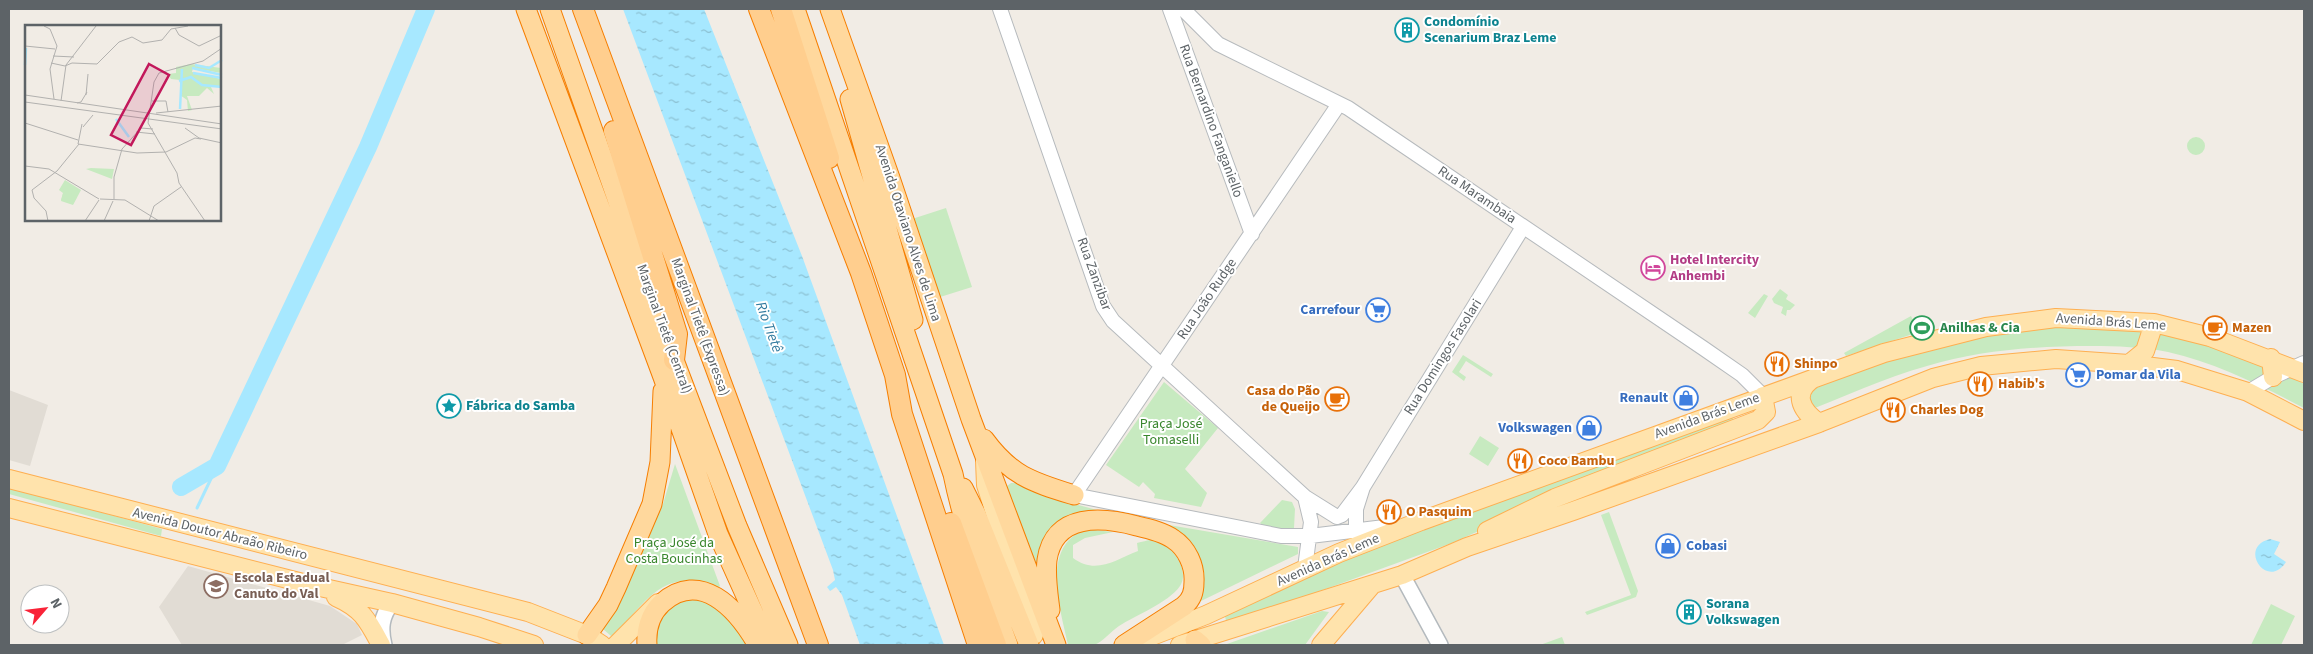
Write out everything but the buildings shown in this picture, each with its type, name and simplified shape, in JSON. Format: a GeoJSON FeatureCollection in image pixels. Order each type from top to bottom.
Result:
{"type":"FeatureCollection","features":[{"type":"Feature","properties":{"kind":"highway"},"geometry":{"type":"LineString","coordinates":[[526,9],[663,377],[718,534],[768,645]]}},
{"type":"Feature","properties":{"kind":"highway","name":"Marginal Tietê (Central)"},"geometry":{"type":"LineString","coordinates":[[550,9],[674,360],[737,526],[788,645]]}},
{"type":"Feature","properties":{"kind":"highway","name":"Marginal Tietê (Expressa)"},"geometry":{"type":"LineString","coordinates":[[583,9],[818,645]]}},
{"type":"Feature","properties":{"kind":"highway"},"geometry":{"type":"LineString","coordinates":[[759,9],[861,273],[895,375],[905,423],[978,645]]}},
{"type":"Feature","properties":{"kind":"highway"},"geometry":{"type":"LineString","coordinates":[[781,9],[853,230],[861,273]]}},
{"type":"Feature","properties":{"kind":"highway"},"geometry":{"type":"LineString","coordinates":[[795,9],[953,474],[966,530],[1008,645]]}},
{"type":"Feature","properties":{"kind":"highway"},"geometry":{"type":"LineString","coordinates":[[833,15],[839,54],[848,92],[923,356],[928,382],[927,401]]}},
{"type":"Feature","properties":{"kind":"highway","name":"Avenida Otaviano Alves de Lima"},"geometry":{"type":"LineString","coordinates":[[833,15],[971,420],[1056,645]]}},
{"type":"Feature","properties":{"kind":"highway"},"geometry":{"type":"LineString","coordinates":[[615,97],[611,122],[677,334],[674,360]]}},
{"type":"Feature","properties":{"kind":"highway"},"geometry":{"type":"LineString","coordinates":[[895,375],[908,399],[996,645]]}},
{"type":"Feature","properties":{"kind":"highway"},"geometry":{"type":"LineString","coordinates":[[594,640],[652,504],[660,453],[663,377]]}},
{"type":"Feature","properties":{"kind":"highway"},"geometry":{"type":"LineString","coordinates":[[971,420],[997,456],[1015,472],[1042,485],[1074,494]]}},
{"type":"Feature","properties":{"kind":"highway"},"geometry":{"type":"LineString","coordinates":[[953,474],[970,501],[1029,645]]}},
{"type":"Feature","properties":{"kind":"highway"},"geometry":{"type":"LineString","coordinates":[[1056,645],[1047,585],[1047,559],[1053,543],[1062,531],[1073,524],[1099,519],[1159,532],[1174,539],[1185,551],[1194,577],[1194,590],[1190,601],[1124,645]]}},
{"type":"Feature","properties":{"kind":"highway"},"geometry":{"type":"LineString","coordinates":[[647,645],[648,627],[659,606],[672,594],[687,589],[696,589],[712,595],[736,613],[758,645]]}},
{"type":"Feature","properties":{"kind":"main road","name":"Avenida Brás Leme"},"geometry":{"type":"LineString","coordinates":[[1130,645],[1206,616],[1305,568],[1421,521],[1884,353],[1986,327],[2056,318],[2154,323],[2210,336],[2301,368]]}},
{"type":"Feature","properties":{"kind":"main road"},"geometry":{"type":"LineString","coordinates":[[2129,364],[2138,359],[2145,351],[2154,323]]}},
{"type":"Feature","properties":{"kind":"main road"},"geometry":{"type":"LineString","coordinates":[[2271,358],[2273,377]]}},
{"type":"Feature","properties":{"kind":"main road"},"geometry":{"type":"LineString","coordinates":[[1192,644],[1402,575],[1467,547],[1819,423],[1933,378],[1982,366],[2056,359],[2129,364],[2177,370],[2248,392],[2304,421]]}},
{"type":"Feature","properties":{"kind":"main road"},"geometry":{"type":"LineString","coordinates":[[1818,376],[1804,386],[1800,396],[1809,414],[1819,423]]}},
{"type":"Feature","properties":{"kind":"main road"},"geometry":{"type":"LineString","coordinates":[[1467,547],[1490,529],[1556,498],[1758,420],[1766,412],[1763,396]]}},
{"type":"Feature","properties":{"kind":"main road"},"geometry":{"type":"LineString","coordinates":[[985,458],[986,485],[1038,645]]}},
{"type":"Feature","properties":{"kind":"main road","name":"Avenida Doutor Abraão Ribeiro"},"geometry":{"type":"LineString","coordinates":[[9,479],[528,612],[594,640]]}},
{"type":"Feature","properties":{"kind":"main road","name":"Avenida Doutor Abraão Ribeiro"},"geometry":{"type":"LineString","coordinates":[[9,508],[311,585],[392,603],[479,627],[534,645]]}},
{"type":"Feature","properties":{"kind":"main road"},"geometry":{"type":"LineString","coordinates":[[1402,575],[1440,645]]}},
{"type":"Feature","properties":{"kind":"main road"},"geometry":{"type":"LineString","coordinates":[[311,585],[357,608],[365,616],[382,645]]}},
{"type":"Feature","properties":{"kind":"main road"},"geometry":{"type":"LineString","coordinates":[[1321,645],[1372,585]]}},
{"type":"Feature","properties":{"kind":"main road"},"geometry":{"type":"LineString","coordinates":[[382,645],[382,619],[392,603],[410,590],[442,597],[454,594]]}},
{"type":"Feature","properties":{"kind":"main road"},"geometry":{"type":"LineString","coordinates":[[616,645],[652,607],[672,594]]}},
{"type":"Feature","properties":{"kind":"street","name":"Rua Zanzibar"},"geometry":{"type":"LineString","coordinates":[[1000,9],[1103,306],[1113,322],[1305,497],[1331,515]]}},
{"type":"Feature","properties":{"kind":"street","name":"Rua Bernardino Fanganiello"},"geometry":{"type":"LineString","coordinates":[[1170,9],[1252,234]]}},
{"type":"Feature","properties":{"kind":"street","name":"Rua Marambaia"},"geometry":{"type":"LineString","coordinates":[[1183,9],[1218,44],[1339,104],[1742,375],[1763,396]]}},
{"type":"Feature","properties":{"kind":"street"},"geometry":{"type":"LineString","coordinates":[[1175,24],[1196,32],[1205,32]]}},
{"type":"Feature","properties":{"kind":"street","name":"Rua João Rudge"},"geometry":{"type":"LineString","coordinates":[[1074,494],[1339,104]]}},
{"type":"Feature","properties":{"kind":"street","name":"Rua Domingos Fasolari"},"geometry":{"type":"LineString","coordinates":[[1331,515],[1337,517],[1344,513],[1363,487],[1523,227]]}},
{"type":"Feature","properties":{"kind":"street"},"geometry":{"type":"LineString","coordinates":[[2248,392],[2273,377],[2301,368]]}},
{"type":"Feature","properties":{"kind":"street","name":"Rua Domingos Fasolari"},"geometry":{"type":"LineString","coordinates":[[1356,532],[1356,510],[1363,487]]}},
{"type":"Feature","properties":{"kind":"street"},"geometry":{"type":"LineString","coordinates":[[1074,494],[1281,536],[1310,536],[1356,532],[1421,521]]}},
{"type":"Feature","properties":{"kind":"street"},"geometry":{"type":"LineString","coordinates":[[1305,497],[1310,512],[1310,536],[1305,568]]}},
{"type":"Feature","properties":{"kind":"shaded area"},"geometry":{"type":"Polygon","coordinates":[[[9,390],[48,405],[30,466],[9,460],[9,390]]]}},
{"type":"Feature","properties":{"kind":"shaded area","name":"Escola Estadual Canuto do Val"},"geometry":{"type":"Polygon","coordinates":[[[188,566],[330,606],[357,624],[362,635],[342,645],[182,645],[159,607],[188,566]]]}},
{"type":"Feature","properties":{"kind":"green space"},"geometry":{"type":"Polygon","coordinates":[[[2192,137],[2200,137],[2205,142],[2203,153],[2192,155],[2187,150],[2187,142],[2192,137]]]}},
{"type":"Feature","properties":{"kind":"green space"},"geometry":{"type":"Polygon","coordinates":[[[946,208],[972,287],[937,298],[912,219],[946,208]]]}},
{"type":"Feature","properties":{"kind":"green space"},"geometry":{"type":"Polygon","coordinates":[[[1780,289],[1788,295],[1786,299],[1795,305],[1790,310],[1787,310],[1786,316],[1781,313],[1783,307],[1774,303],[1772,299],[1780,289]]]}},
{"type":"Feature","properties":{"kind":"green space"},"geometry":{"type":"Polygon","coordinates":[[[1764,294],[1768,296],[1755,318],[1748,313],[1764,294]]]}},
{"type":"Feature","properties":{"kind":"green space"},"geometry":{"type":"Polygon","coordinates":[[[1911,316],[1919,332],[1846,356],[1844,353],[1911,316]]]}},
{"type":"Feature","properties":{"kind":"green space"},"geometry":{"type":"Polygon","coordinates":[[[2047,327],[2157,330],[2260,359],[2304,384],[2304,408],[2254,383],[2203,362],[2159,350],[2111,346],[2029,348],[1968,356],[1895,376],[1800,414],[1793,391],[1957,338],[2047,327]]]}},
{"type":"Feature","properties":{"kind":"green space"},"geometry":{"type":"Polygon","coordinates":[[[1463,355],[1493,374],[1491,377],[1466,361],[1459,372],[1466,377],[1464,381],[1452,372],[1463,355]]]}},
{"type":"Feature","properties":{"kind":"green space","name":"Praça José Tomaselli"},"geometry":{"type":"Polygon","coordinates":[[[1164,382],[1218,428],[1185,469],[1207,493],[1201,507],[1154,498],[1155,494],[1143,482],[1139,487],[1106,465],[1164,382]]]}},
{"type":"Feature","properties":{"kind":"green space"},"geometry":{"type":"Polygon","coordinates":[[[1731,414],[1735,423],[1629,473],[1631,480],[1576,500],[1552,503],[1548,500],[1452,543],[1227,625],[1224,612],[1419,529],[1731,414]]]}},
{"type":"Feature","properties":{"kind":"green space"},"geometry":{"type":"Polygon","coordinates":[[[1480,436],[1499,448],[1488,466],[1469,454],[1480,436]]]}},
{"type":"Feature","properties":{"kind":"green space","name":"Praça José da Costa Boucinhas"},"geometry":{"type":"Polygon","coordinates":[[[675,464],[720,586],[718,588],[700,582],[685,581],[671,583],[659,589],[616,634],[611,636],[603,629],[663,504],[675,464]]]}},
{"type":"Feature","properties":{"kind":"green space"},"geometry":{"type":"Polygon","coordinates":[[[1011,483],[1016,483],[1045,496],[1097,510],[1096,512],[1073,517],[1039,587],[1006,494],[1007,486],[1011,483]]]}},
{"type":"Feature","properties":{"kind":"green space"},"geometry":{"type":"Polygon","coordinates":[[[9,487],[162,529],[161,536],[9,494],[9,487]]]}},
{"type":"Feature","properties":{"kind":"green space"},"geometry":{"type":"Polygon","coordinates":[[[1282,500],[1292,502],[1295,509],[1294,528],[1276,530],[1260,523],[1282,500]]]}},
{"type":"Feature","properties":{"kind":"green space"},"geometry":{"type":"Polygon","coordinates":[[[1609,512],[1638,591],[1636,597],[1587,615],[1585,612],[1631,595],[1601,515],[1609,512]]]}},
{"type":"Feature","properties":{"kind":"green space"},"geometry":{"type":"Polygon","coordinates":[[[1169,525],[1298,547],[1298,554],[1201,601],[1197,598],[1197,557],[1189,543],[1169,528],[1169,525]]]}},
{"type":"Feature","properties":{"kind":"green space"},"geometry":{"type":"Polygon","coordinates":[[[1086,529],[1113,532],[1085,538],[1073,545],[1073,558],[1081,563],[1098,566],[1113,562],[1138,551],[1137,543],[1152,540],[1159,541],[1172,550],[1177,557],[1181,564],[1183,579],[1180,586],[1168,598],[1119,626],[1097,644],[1091,646],[1068,645],[1058,597],[1058,563],[1063,549],[1072,537],[1086,529]]]}},
{"type":"Feature","properties":{"kind":"green space"},"geometry":{"type":"Polygon","coordinates":[[[684,598],[707,603],[716,608],[730,619],[751,645],[657,645],[657,620],[663,612],[684,598]]]}},
{"type":"Feature","properties":{"kind":"green space"},"geometry":{"type":"Polygon","coordinates":[[[2271,604],[2295,616],[2281,645],[2251,645],[2271,604]]]}},
{"type":"Feature","properties":{"kind":"green space"},"geometry":{"type":"Polygon","coordinates":[[[1322,611],[1329,612],[1305,645],[1224,645],[1322,611]]]}},
{"type":"Feature","properties":{"kind":"green space"},"geometry":{"type":"Polygon","coordinates":[[[1562,637],[1565,645],[1540,645],[1562,637]]]}},
{"type":"Feature","properties":{"kind":"water","name":"Rio Tietê"},"geometry":{"type":"Polygon","coordinates":[[[623,9],[704,9],[802,256],[944,645],[860,645],[842,595],[836,587],[830,591],[827,587],[835,580],[833,570],[623,9]]]}},
{"type":"Feature","properties":{"kind":"water"},"geometry":{"type":"Polygon","coordinates":[[[2270,539],[2280,542],[2274,554],[2286,562],[2279,570],[2271,572],[2264,570],[2258,564],[2256,557],[2256,550],[2260,543],[2270,539]]]}},
{"type":"Feature","properties":{"kind":"waterway"},"geometry":{"type":"LineString","coordinates":[[181,487],[217,466],[368,147],[426,9]]}},
{"type":"Feature","properties":{"kind":"waterway"},"geometry":{"type":"LineString","coordinates":[[197,508],[217,466]]}},
{"type":"Feature","properties":{"kind":"place","name":"Condomínio Scenarium Braz Leme"},"geometry":{"type":"Point","coordinates":[1407,30]}},
{"type":"Feature","properties":{"kind":"place","name":"Hotel Intercity Anhembi"},"geometry":{"type":"Point","coordinates":[1653,268]}},
{"type":"Feature","properties":{"kind":"place","name":"Carrefour"},"geometry":{"type":"Point","coordinates":[1378,310]}},
{"type":"Feature","properties":{"kind":"place","name":"Anilhas & Cia"},"geometry":{"type":"Point","coordinates":[1922,328]}},
{"type":"Feature","properties":{"kind":"place","name":"Mazen"},"geometry":{"type":"Point","coordinates":[2215,328]}},
{"type":"Feature","properties":{"kind":"place","name":"Shinpo"},"geometry":{"type":"Point","coordinates":[1777,364]}},
{"type":"Feature","properties":{"kind":"place","name":"Pomar da Vila"},"geometry":{"type":"Point","coordinates":[2078,375]}},
{"type":"Feature","properties":{"kind":"place","name":"Habib's"},"geometry":{"type":"Point","coordinates":[1980,384]}},
{"type":"Feature","properties":{"kind":"place","name":"Renault"},"geometry":{"type":"Point","coordinates":[1686,398]}},
{"type":"Feature","properties":{"kind":"place","name":"Casa do Pão de Queijo"},"geometry":{"type":"Point","coordinates":[1337,399]}},
{"type":"Feature","properties":{"kind":"place","name":"Fábrica do Samba"},"geometry":{"type":"Point","coordinates":[449,406]}},
{"type":"Feature","properties":{"kind":"place","name":"Charles Dog"},"geometry":{"type":"Point","coordinates":[1893,410]}},
{"type":"Feature","properties":{"kind":"place","name":"Volkswagen"},"geometry":{"type":"Point","coordinates":[1589,428]}},
{"type":"Feature","properties":{"kind":"place","name":"Coco Bambu"},"geometry":{"type":"Point","coordinates":[1520,461]}},
{"type":"Feature","properties":{"kind":"place","name":"O Pasquim"},"geometry":{"type":"Point","coordinates":[1389,512]}},
{"type":"Feature","properties":{"kind":"place","name":"Cobasi"},"geometry":{"type":"Point","coordinates":[1668,546]}},
{"type":"Feature","properties":{"kind":"place","name":"Escola Estadual Canuto do Val"},"geometry":{"type":"Point","coordinates":[216,586]}},
{"type":"Feature","properties":{"kind":"place","name":"Sorana Volkswagen"},"geometry":{"type":"Point","coordinates":[1689,612]}}]}
